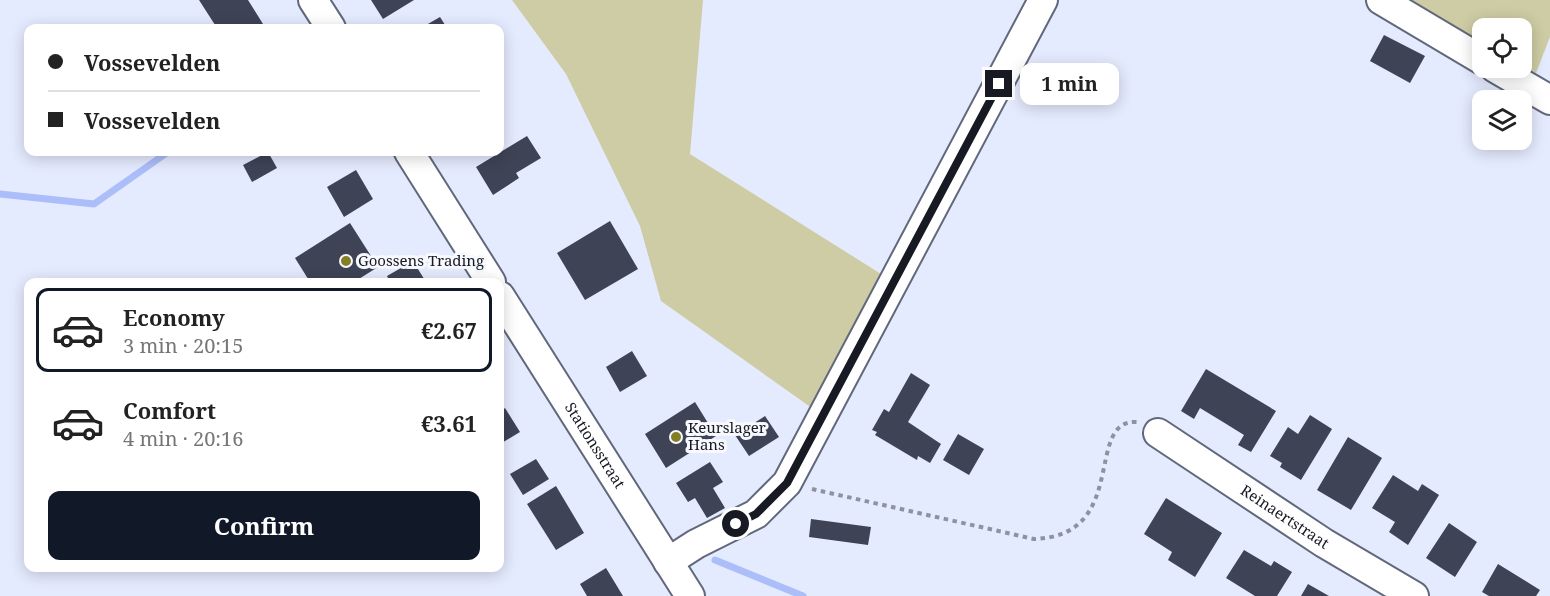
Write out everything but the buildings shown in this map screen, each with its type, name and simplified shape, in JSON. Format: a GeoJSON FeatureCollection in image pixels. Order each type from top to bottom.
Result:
{"type":"FeatureCollection","features":[{"type":"Feature","properties":{"kind":"street"},"geometry":{"type":"LineString","coordinates":[[313,0],[328,24]]}},
{"type":"Feature","properties":{"kind":"street"},"geometry":{"type":"LineString","coordinates":[[668,562],[696,544],[756,514],[787,483],[1043,0]]}},
{"type":"Feature","properties":{"kind":"street"},"geometry":{"type":"LineString","coordinates":[[1381,0],[1472,54]]}},
{"type":"Feature","properties":{"kind":"street"},"geometry":{"type":"LineString","coordinates":[[1512,78],[1550,100]]}},
{"type":"Feature","properties":{"kind":"street"},"geometry":{"type":"LineString","coordinates":[[412,156],[488,278]]}},
{"type":"Feature","properties":{"kind":"street","name":"Stationsstraat"},"geometry":{"type":"LineString","coordinates":[[504,302],[690,596]]}},
{"type":"Feature","properties":{"kind":"street","name":"Reinaertstraat"},"geometry":{"type":"LineString","coordinates":[[1158,433],[1324,543],[1414,596]]}},
{"type":"Feature","properties":{"kind":"path"},"geometry":{"type":"LineString","coordinates":[[787,483],[1034,539],[1055,538],[1073,529],[1099,495],[1108,444],[1116,430],[1128,422],[1144,422],[1158,433]]}},
{"type":"Feature","properties":{"kind":"green space"},"geometry":{"type":"Polygon","coordinates":[[[512,0],[703,0],[690,154],[889,279],[816,411],[661,301],[640,226],[566,74],[512,0]]]}},
{"type":"Feature","properties":{"kind":"green space"},"geometry":{"type":"Polygon","coordinates":[[[1400,0],[1550,0],[1550,37],[1536,73],[1532,71],[1532,18],[1472,18],[1472,39],[1400,0]]]}},
{"type":"Feature","properties":{"kind":"waterway"},"geometry":{"type":"LineString","coordinates":[[0,194],[94,204],[162,156]]}},
{"type":"Feature","properties":{"kind":"waterway"},"geometry":{"type":"LineString","coordinates":[[715,560],[803,596]]}},
{"type":"Feature","properties":{"kind":"place","name":"Goossens Trading"},"geometry":{"type":"Point","coordinates":[346,261]}},
{"type":"Feature","properties":{"kind":"place","name":"Keurslager Hans"},"geometry":{"type":"Point","coordinates":[676,437]}},
{"type":"Feature","properties":{"kind":"route"},"geometry":{"type":"LineString","coordinates":[[736,524],[756,514],[787,483],[999,84]]}}]}
